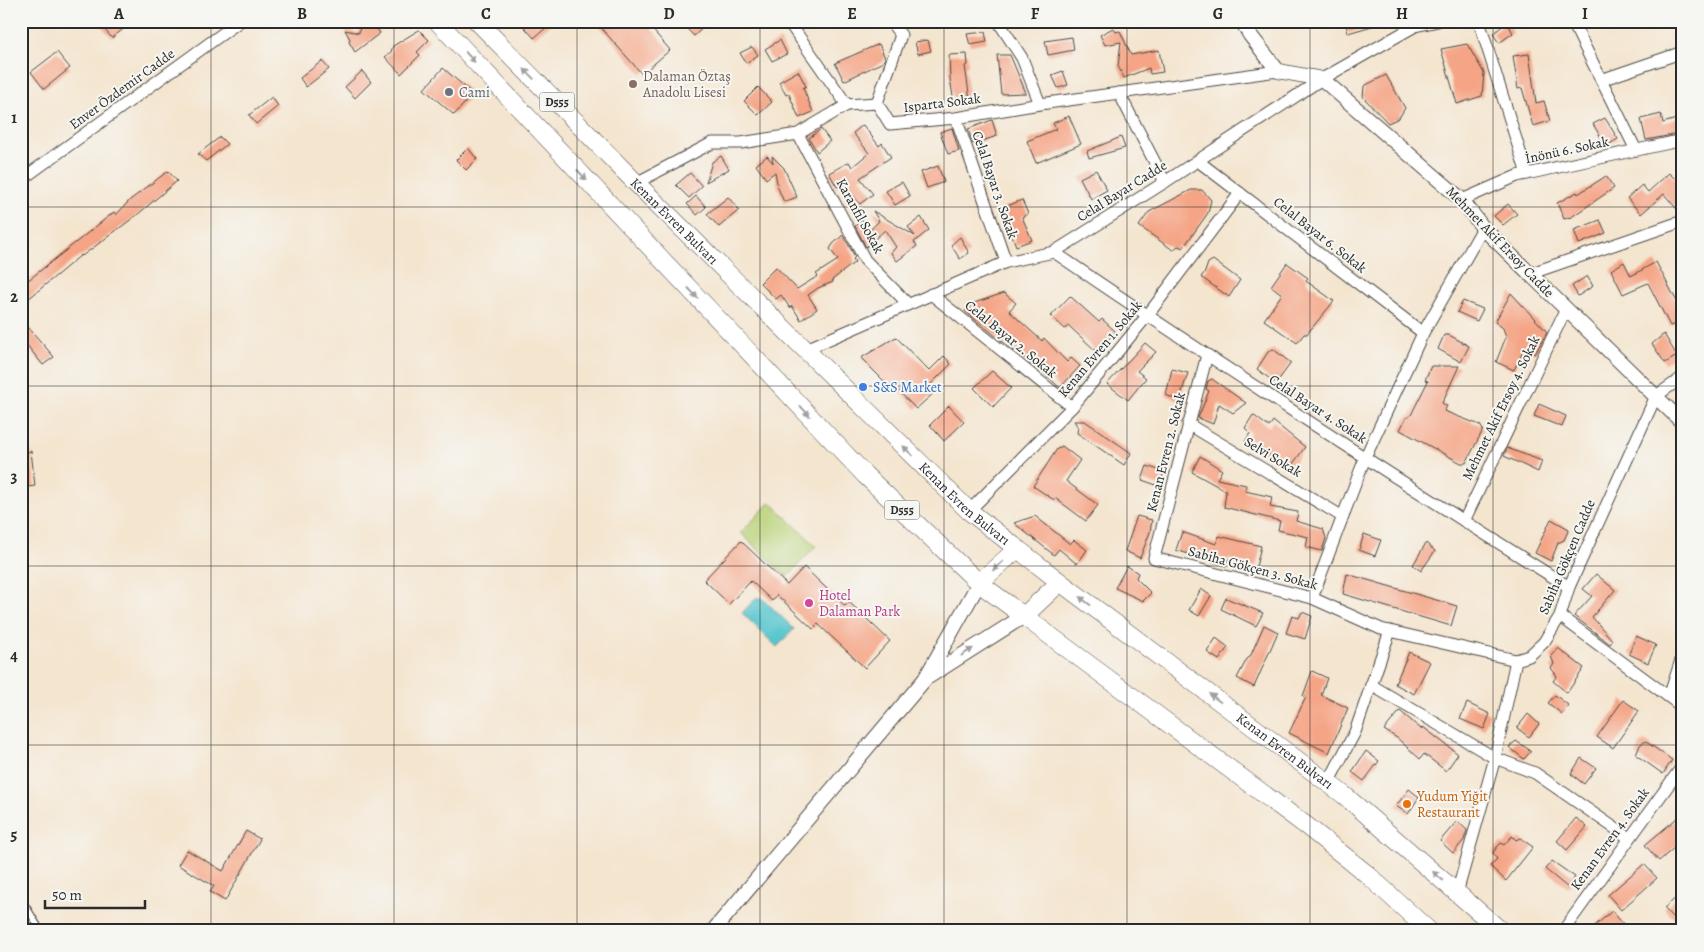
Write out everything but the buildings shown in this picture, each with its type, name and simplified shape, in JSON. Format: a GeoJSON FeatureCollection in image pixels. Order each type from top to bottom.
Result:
{"type":"FeatureCollection","features":[{"type":"Feature","properties":{"kind":"main road","name":"D555"},"geometry":{"type":"LineString","coordinates":[[437,21],[864,475],[979,583],[1308,827],[1368,875],[1429,931]]}},
{"type":"Feature","properties":{"kind":"main road","name":"Kenan Evren Bulvarı"},"geometry":{"type":"LineString","coordinates":[[477,21],[636,183],[969,511],[1060,582],[1344,795],[1501,931]]}},
{"type":"Feature","properties":{"kind":"main road"},"geometry":{"type":"LineString","coordinates":[[979,583],[1018,549]]}},
{"type":"Feature","properties":{"kind":"main road"},"geometry":{"type":"LineString","coordinates":[[1024,616],[1060,582]]}},
{"type":"Feature","properties":{"kind":"street","name":"Enver Özdemir Cadde"},"geometry":{"type":"LineString","coordinates":[[21,180],[240,21]]}},
{"type":"Feature","properties":{"kind":"street"},"geometry":{"type":"LineString","coordinates":[[788,21],[847,105]]}},
{"type":"Feature","properties":{"kind":"street"},"geometry":{"type":"LineString","coordinates":[[636,183],[712,143],[741,143],[798,134],[847,105],[877,103],[901,35],[890,21]]}},
{"type":"Feature","properties":{"kind":"street"},"geometry":{"type":"LineString","coordinates":[[998,21],[1022,58],[1040,104]]}},
{"type":"Feature","properties":{"kind":"street"},"geometry":{"type":"LineString","coordinates":[[1242,21],[1250,35],[1278,71],[1322,79]]}},
{"type":"Feature","properties":{"kind":"street","name":"Celal Bayar Cadde"},"geometry":{"type":"LineString","coordinates":[[804,350],[1006,262],[1054,252],[1322,79],[1415,26],[1438,21]]}},
{"type":"Feature","properties":{"kind":"street"},"geometry":{"type":"LineString","coordinates":[[1479,21],[1527,174]]}},
{"type":"Feature","properties":{"kind":"street"},"geometry":{"type":"LineString","coordinates":[[1573,21],[1636,150]]}},
{"type":"Feature","properties":{"kind":"street"},"geometry":{"type":"LineString","coordinates":[[1602,80],[1683,52]]}},
{"type":"Feature","properties":{"kind":"street","name":"Isparta Sokak"},"geometry":{"type":"LineString","coordinates":[[877,103],[890,124],[956,118],[1040,104],[1278,71]]}},
{"type":"Feature","properties":{"kind":"street","name":"Mehmet Akif Ersoy Cadde"},"geometry":{"type":"LineString","coordinates":[[1322,79],[1462,200],[1483,228],[1683,423]]}},
{"type":"Feature","properties":{"kind":"street"},"geometry":{"type":"LineString","coordinates":[[1119,93],[1165,182]]}},
{"type":"Feature","properties":{"kind":"street","name":"Celal Bayar 3. Sokak"},"geometry":{"type":"LineString","coordinates":[[956,118],[1006,262]]}},
{"type":"Feature","properties":{"kind":"street","name":"Karanfil Sokak"},"geometry":{"type":"LineString","coordinates":[[798,134],[865,260],[908,304]]}},
{"type":"Feature","properties":{"kind":"street","name":"İnönü 6. Sokak"},"geometry":{"type":"LineString","coordinates":[[1462,200],[1517,176],[1683,140]]}},
{"type":"Feature","properties":{"kind":"street","name":"Celal Bayar 6. Sokak"},"geometry":{"type":"LineString","coordinates":[[1198,160],[1423,333]]}},
{"type":"Feature","properties":{"kind":"street","name":"Kenan Evren 1. Sokak"},"geometry":{"type":"LineString","coordinates":[[969,511],[1072,407],[1147,316],[1240,193]]}},
{"type":"Feature","properties":{"kind":"street"},"geometry":{"type":"LineString","coordinates":[[1529,274],[1683,221]]}},
{"type":"Feature","properties":{"kind":"street"},"geometry":{"type":"LineString","coordinates":[[1312,598],[1365,458],[1423,333],[1483,228]]}},
{"type":"Feature","properties":{"kind":"street","name":"Celal Bayar 4. Sokak"},"geometry":{"type":"LineString","coordinates":[[1054,252],[1147,316],[1365,458],[1569,586]]}},
{"type":"Feature","properties":{"kind":"street","name":"Celal Bayar 2. Sokak"},"geometry":{"type":"LineString","coordinates":[[931,294],[1072,407]]}},
{"type":"Feature","properties":{"kind":"street","name":"Mehmet Akif Ersoy 4. Sokak"},"geometry":{"type":"LineString","coordinates":[[1464,520],[1566,310]]}},
{"type":"Feature","properties":{"kind":"street","name":"Kenan Evren 2. Sokak"},"geometry":{"type":"LineString","coordinates":[[1154,558],[1207,355]]}},
{"type":"Feature","properties":{"kind":"street"},"geometry":{"type":"LineString","coordinates":[[1656,396],[1683,377]]}},
{"type":"Feature","properties":{"kind":"street","name":"Sabiha Gökçen Cadde"},"geometry":{"type":"LineString","coordinates":[[1516,660],[1529,656],[1544,642],[1560,616],[1569,586],[1656,396]]}},
{"type":"Feature","properties":{"kind":"street","name":"Selvi Sokak"},"geometry":{"type":"LineString","coordinates":[[1188,424],[1343,517]]}},
{"type":"Feature","properties":{"kind":"street","name":"Sabiha Gökçen 3. Sokak"},"geometry":{"type":"LineString","coordinates":[[1154,558],[1312,598],[1381,629],[1516,660]]}},
{"type":"Feature","properties":{"kind":"street"},"geometry":{"type":"LineString","coordinates":[[713,931],[925,678],[979,583]]}},
{"type":"Feature","properties":{"kind":"street"},"geometry":{"type":"LineString","coordinates":[[925,678],[1024,616]]}},
{"type":"Feature","properties":{"kind":"street"},"geometry":{"type":"LineString","coordinates":[[1560,616],[1683,708]]}},
{"type":"Feature","properties":{"kind":"street"},"geometry":{"type":"LineString","coordinates":[[1328,783],[1355,732],[1390,631]]}},
{"type":"Feature","properties":{"kind":"street"},"geometry":{"type":"LineString","coordinates":[[1669,697],[1683,654]]}},
{"type":"Feature","properties":{"kind":"street"},"geometry":{"type":"LineString","coordinates":[[1457,893],[1495,758],[1516,660]]}},
{"type":"Feature","properties":{"kind":"street"},"geometry":{"type":"LineString","coordinates":[[1371,685],[1495,758],[1535,772],[1629,838]]}},
{"type":"Feature","properties":{"kind":"street","name":"Kenan Evren 4. Sokak"},"geometry":{"type":"LineString","coordinates":[[1563,931],[1683,765]]}},
{"type":"Feature","properties":{"kind":"lane"},"geometry":{"type":"LineString","coordinates":[[21,898],[41,931]]}},
{"type":"Feature","properties":{"kind":"green space"},"geometry":{"type":"Polygon","coordinates":[[[770,502],[816,546],[787,577],[741,533],[770,502]]]}},
{"type":"Feature","properties":{"kind":"water"},"geometry":{"type":"Polygon","coordinates":[[[756,598],[762,598],[794,629],[777,647],[742,613],[756,598]]]}},
{"type":"Feature","properties":{"kind":"place","name":"Dalaman Öztaş Anadolu Lisesi"},"geometry":{"type":"Point","coordinates":[633,84]}},
{"type":"Feature","properties":{"kind":"place","name":"Cami"},"geometry":{"type":"Point","coordinates":[449,92]}},
{"type":"Feature","properties":{"kind":"place","name":"S&S Market"},"geometry":{"type":"Point","coordinates":[863,387]}},
{"type":"Feature","properties":{"kind":"place","name":"Hotel Dalaman Park"},"geometry":{"type":"Point","coordinates":[809,603]}},
{"type":"Feature","properties":{"kind":"place","name":"Yudum Yiğit Restaurant"},"geometry":{"type":"Point","coordinates":[1407,804]}}]}
